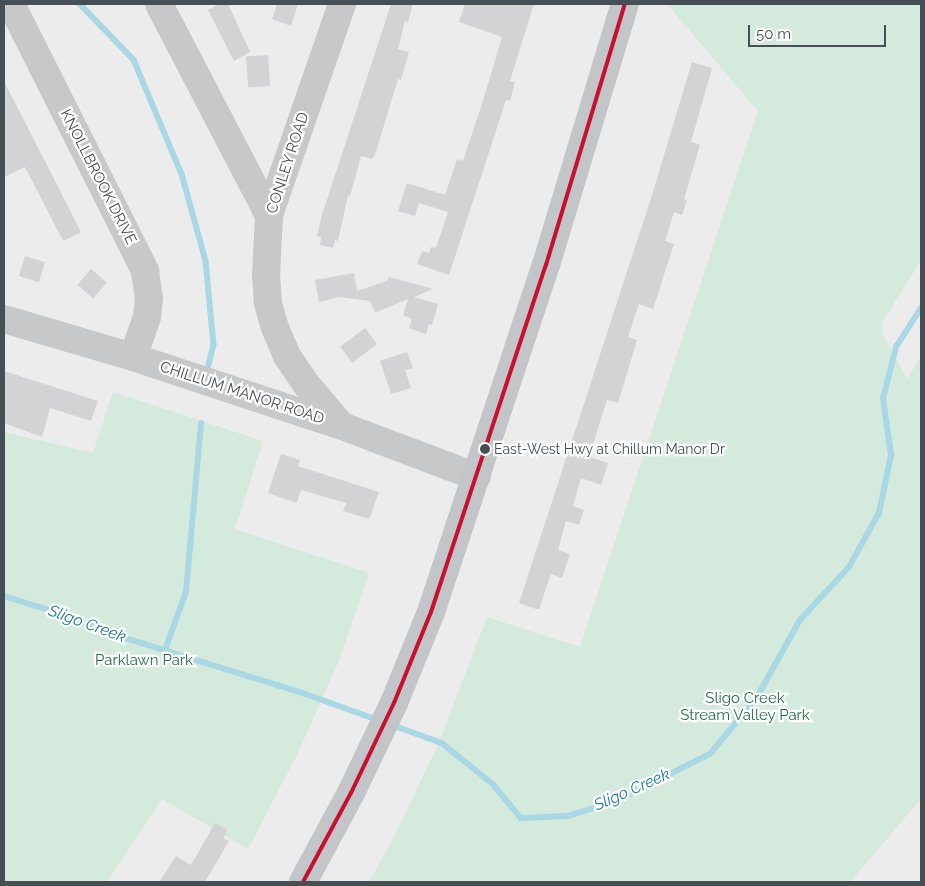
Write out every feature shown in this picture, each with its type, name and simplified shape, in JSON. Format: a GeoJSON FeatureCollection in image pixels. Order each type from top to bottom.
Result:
{"type":"FeatureCollection","features":[{"type":"Feature","properties":{"kind":"main road"},"geometry":{"type":"LineString","coordinates":[[304,882],[372,751],[431,612],[549,255],[624,4]]}},
{"type":"Feature","properties":{"kind":"street","name":"KNOLLBROOK DRIVE"},"geometry":{"type":"LineString","coordinates":[[11,4],[145,271],[149,298],[147,317],[133,357]]}},
{"type":"Feature","properties":{"kind":"street"},"geometry":{"type":"LineString","coordinates":[[159,4],[269,215]]}},
{"type":"Feature","properties":{"kind":"street","name":"CONLEY ROAD"},"geometry":{"type":"LineString","coordinates":[[342,4],[269,215],[266,275],[268,303],[275,328],[287,356],[306,384],[342,426]]}},
{"type":"Feature","properties":{"kind":"street","name":"CHILLUM MANOR ROAD"},"geometry":{"type":"LineString","coordinates":[[4,319],[133,357],[342,426],[477,477]]}},
{"type":"Feature","properties":{"kind":"green space","name":"Sligo Creek Stream Valley Park"},"geometry":{"type":"Polygon","coordinates":[[[667,4],[921,4],[921,261],[881,324],[883,335],[907,379],[921,357],[921,799],[850,882],[369,882],[393,839],[438,745],[487,617],[580,647],[758,111],[667,4]]]}},
{"type":"Feature","properties":{"kind":"green space","name":"Parklawn Park"},"geometry":{"type":"Polygon","coordinates":[[[113,392],[263,441],[235,529],[369,573],[339,661],[298,753],[248,849],[162,799],[107,882],[4,882],[4,432],[93,453],[113,392]]]}},
{"type":"Feature","properties":{"kind":"building"},"geometry":{"type":"Polygon","coordinates":[[[219,4],[228,4],[250,52],[234,61],[208,10],[219,4]]]}},
{"type":"Feature","properties":{"kind":"building"},"geometry":{"type":"Polygon","coordinates":[[[277,4],[298,4],[291,26],[272,19],[277,4]]]}},
{"type":"Feature","properties":{"kind":"building"},"geometry":{"type":"Polygon","coordinates":[[[391,4],[413,4],[408,22],[405,21],[398,49],[409,52],[401,80],[398,79],[375,155],[372,159],[361,156],[350,196],[348,195],[338,241],[335,240],[333,248],[320,245],[321,237],[317,236],[322,215],[391,4]]]}},
{"type":"Feature","properties":{"kind":"building"},"geometry":{"type":"Polygon","coordinates":[[[465,4],[534,4],[510,81],[515,82],[510,101],[506,100],[449,275],[417,264],[422,251],[429,253],[431,247],[436,248],[448,212],[419,203],[415,216],[398,211],[407,183],[445,195],[457,159],[463,161],[482,104],[502,37],[459,22],[465,4]]]}},
{"type":"Feature","properties":{"kind":"building"},"geometry":{"type":"Polygon","coordinates":[[[268,55],[270,86],[248,87],[246,57],[268,55]]]}},
{"type":"Feature","properties":{"kind":"building"},"geometry":{"type":"Polygon","coordinates":[[[692,62],[712,68],[691,142],[700,145],[684,199],[687,200],[682,215],[674,212],[665,241],[674,244],[653,309],[639,304],[628,337],[637,340],[618,403],[607,400],[589,457],[608,463],[601,485],[581,478],[573,506],[584,510],[579,525],[566,521],[558,550],[570,554],[562,578],[551,574],[539,609],[536,609],[519,603],[653,192],[692,62]]]}},
{"type":"Feature","properties":{"kind":"building"},"geometry":{"type":"Polygon","coordinates":[[[4,81],[81,232],[63,241],[25,167],[4,177],[4,81]]]}},
{"type":"Feature","properties":{"kind":"building"},"geometry":{"type":"Polygon","coordinates":[[[25,256],[45,262],[39,282],[19,276],[25,256]]]}},
{"type":"Feature","properties":{"kind":"building"},"geometry":{"type":"Polygon","coordinates":[[[91,269],[107,283],[93,299],[77,285],[91,269]]]}},
{"type":"Feature","properties":{"kind":"building"},"geometry":{"type":"Polygon","coordinates":[[[354,273],[357,291],[387,281],[389,277],[433,289],[414,297],[438,304],[432,325],[429,324],[426,334],[409,328],[412,319],[403,315],[408,299],[375,313],[370,301],[339,297],[319,302],[315,280],[354,273]]]}},
{"type":"Feature","properties":{"kind":"building"},"geometry":{"type":"Polygon","coordinates":[[[365,328],[377,344],[352,363],[340,347],[365,328]]]}},
{"type":"Feature","properties":{"kind":"building"},"geometry":{"type":"Polygon","coordinates":[[[407,352],[413,368],[405,370],[411,388],[391,394],[380,361],[407,352]]]}},
{"type":"Feature","properties":{"kind":"building"},"geometry":{"type":"Polygon","coordinates":[[[4,371],[98,401],[91,421],[50,408],[42,437],[4,423],[4,371]]]}},
{"type":"Feature","properties":{"kind":"building"},"geometry":{"type":"Polygon","coordinates":[[[281,454],[300,460],[298,466],[379,492],[369,519],[343,511],[346,503],[301,490],[297,503],[268,493],[281,454]]]}},
{"type":"Feature","properties":{"kind":"building"},"geometry":{"type":"Polygon","coordinates":[[[215,823],[228,830],[223,838],[229,841],[205,882],[159,882],[176,856],[191,865],[215,823]]]}},
{"type":"Feature","properties":{"kind":"waterway"},"geometry":{"type":"LineString","coordinates":[[80,4],[134,60],[182,174],[206,261],[214,345],[209,365]]}},
{"type":"Feature","properties":{"kind":"waterway","name":"Sligo Creek"},"geometry":{"type":"LineString","coordinates":[[392,725],[442,743],[493,784],[521,818],[568,816],[618,800],[710,754],[756,699],[800,620],[849,567],[879,513],[891,455],[883,399],[896,347],[921,308]]}},
{"type":"Feature","properties":{"kind":"waterway"},"geometry":{"type":"LineString","coordinates":[[165,650],[186,592],[201,424]]}},
{"type":"Feature","properties":{"kind":"waterway","name":"Sligo Creek"},"geometry":{"type":"LineString","coordinates":[[4,596],[68,616],[109,633],[303,693],[378,720]]}},
{"type":"Feature","properties":{"kind":"transit line"},"geometry":{"type":"LineString","coordinates":[[303,882],[351,793],[394,703],[431,612],[546,265],[625,4]]}},
{"type":"Feature","properties":{"kind":"place","name":"East-West Hwy at Chillum Manor Dr"},"geometry":{"type":"Point","coordinates":[485,449]}}]}
